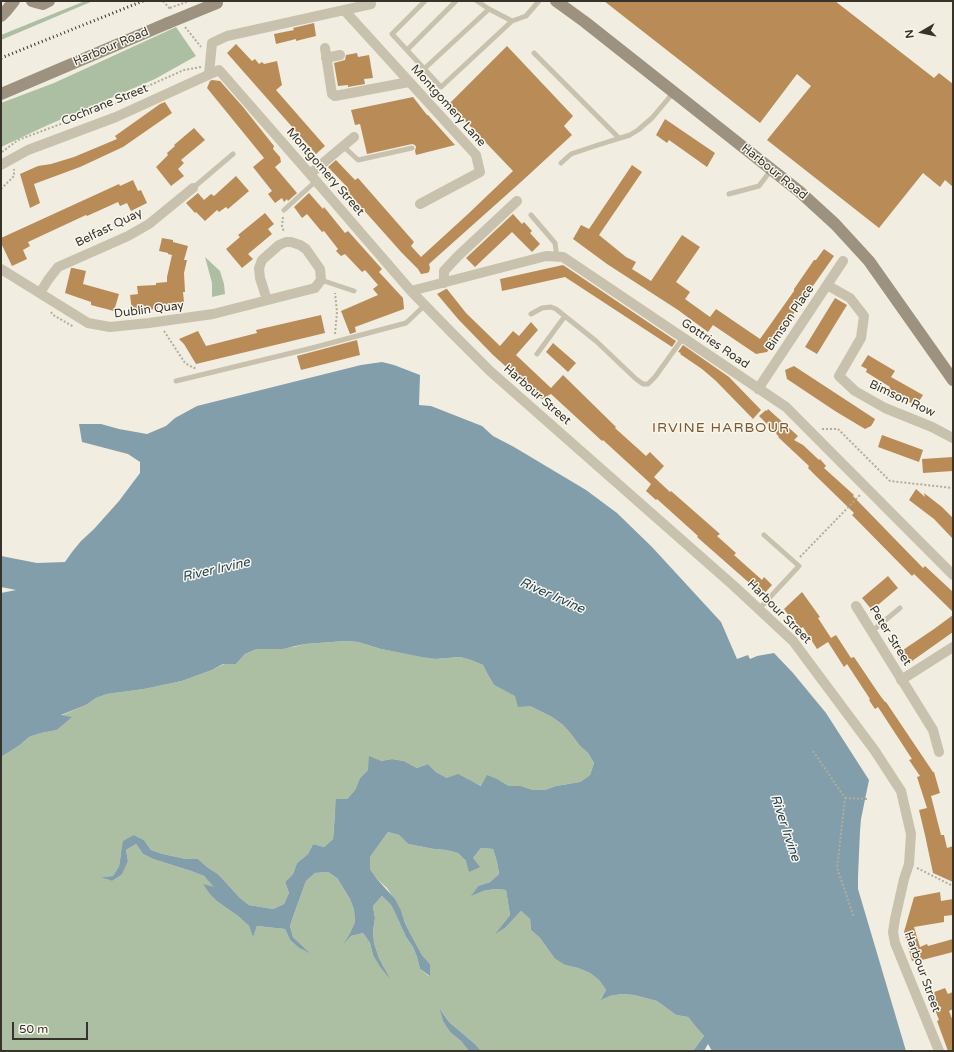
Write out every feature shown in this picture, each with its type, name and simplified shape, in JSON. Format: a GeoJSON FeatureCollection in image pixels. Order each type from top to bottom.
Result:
{"type":"FeatureCollection","features":[{"type":"Feature","properties":{"kind":"street"},"geometry":{"type":"LineString","coordinates":[[1,16],[14,1]]}},
{"type":"Feature","properties":{"kind":"street"},"geometry":{"type":"LineString","coordinates":[[32,1],[43,4],[49,1]]}},
{"type":"Feature","properties":{"kind":"street","name":"Harbour Road"},"geometry":{"type":"LineString","coordinates":[[556,1],[585,22],[800,192],[835,224],[869,260],[953,380]]}},
{"type":"Feature","properties":{"kind":"street","name":"Harbour Road"},"geometry":{"type":"LineString","coordinates":[[1,94],[220,2]]}},
{"type":"Feature","properties":{"kind":"street"},"geometry":{"type":"LineString","coordinates":[[212,68],[212,44],[226,36],[371,4]]}},
{"type":"Feature","properties":{"kind":"street","name":"Montgomery Lane"},"geometry":{"type":"LineString","coordinates":[[344,10],[476,155],[480,172],[420,204]]}},
{"type":"Feature","properties":{"kind":"street"},"geometry":{"type":"LineString","coordinates":[[340,54],[325,53],[332,94],[334,96],[409,82]]}},
{"type":"Feature","properties":{"kind":"street","name":"Cochrane Street"},"geometry":{"type":"LineString","coordinates":[[4,159],[116,117],[212,68]]}},
{"type":"Feature","properties":{"kind":"street","name":"Montgomery Street"},"geometry":{"type":"LineString","coordinates":[[212,68],[313,177],[411,291]]}},
{"type":"Feature","properties":{"kind":"street"},"geometry":{"type":"LineString","coordinates":[[313,177],[343,146],[354,137]]}},
{"type":"Feature","properties":{"kind":"street","name":"Belfast Quay"},"geometry":{"type":"LineString","coordinates":[[40,293],[58,267],[128,236],[149,224],[193,188]]}},
{"type":"Feature","properties":{"kind":"street"},"geometry":{"type":"LineString","coordinates":[[444,283],[444,271],[517,201]]}},
{"type":"Feature","properties":{"kind":"street"},"geometry":{"type":"LineString","coordinates":[[267,300],[260,278],[259,268],[262,260],[279,245],[286,242],[292,242],[306,249],[320,269],[321,280]]}},
{"type":"Feature","properties":{"kind":"street","name":"Gottries Road"},"geometry":{"type":"LineString","coordinates":[[411,291],[546,256],[563,257],[786,407],[953,575]]}},
{"type":"Feature","properties":{"kind":"street","name":"Bimson Place"},"geometry":{"type":"LineString","coordinates":[[758,389],[843,261]]}},
{"type":"Feature","properties":{"kind":"street","name":"Dublin Quay"},"geometry":{"type":"LineString","coordinates":[[1,269],[88,323],[110,327],[213,314],[315,288],[321,280]]}},
{"type":"Feature","properties":{"kind":"street","name":"Bimson Row"},"geometry":{"type":"LineString","coordinates":[[827,285],[850,298],[864,316],[861,338],[839,376],[855,390],[885,408],[932,427],[953,438]]}},
{"type":"Feature","properties":{"kind":"street","name":"Harbour Street"},"geometry":{"type":"LineString","coordinates":[[411,291],[424,306],[490,371],[734,586],[793,641],[875,751],[901,791],[912,834],[909,864],[895,919],[893,932],[895,943],[939,1051]]}},
{"type":"Feature","properties":{"kind":"street","name":"Peter Street"},"geometry":{"type":"LineString","coordinates":[[856,606],[932,730],[939,752]]}},
{"type":"Feature","properties":{"kind":"street","name":"Peter Street"},"geometry":{"type":"LineString","coordinates":[[902,680],[953,648]]}},
{"type":"Feature","properties":{"kind":"lane"},"geometry":{"type":"LineString","coordinates":[[425,1],[392,34],[440,87],[512,21],[526,16],[540,1]]}},
{"type":"Feature","properties":{"kind":"lane"},"geometry":{"type":"LineString","coordinates":[[407,50],[456,1]]}},
{"type":"Feature","properties":{"kind":"lane"},"geometry":{"type":"LineString","coordinates":[[477,1],[512,21]]}},
{"type":"Feature","properties":{"kind":"lane"},"geometry":{"type":"LineString","coordinates":[[424,69],[489,9]]}},
{"type":"Feature","properties":{"kind":"lane"},"geometry":{"type":"LineString","coordinates":[[534,53],[619,138]]}},
{"type":"Feature","properties":{"kind":"lane"},"geometry":{"type":"LineString","coordinates":[[561,163],[571,154],[630,135],[638,130],[652,118],[674,92]]}},
{"type":"Feature","properties":{"kind":"lane"},"geometry":{"type":"LineString","coordinates":[[343,146],[358,160],[412,148]]}},
{"type":"Feature","properties":{"kind":"lane"},"geometry":{"type":"LineString","coordinates":[[193,188],[233,154]]}},
{"type":"Feature","properties":{"kind":"lane"},"geometry":{"type":"LineString","coordinates":[[729,194],[759,186],[771,169]]}},
{"type":"Feature","properties":{"kind":"lane"},"geometry":{"type":"LineString","coordinates":[[284,210],[313,177]]}},
{"type":"Feature","properties":{"kind":"lane"},"geometry":{"type":"LineString","coordinates":[[531,216],[555,243],[557,257]]}},
{"type":"Feature","properties":{"kind":"lane"},"geometry":{"type":"LineString","coordinates":[[321,280],[354,291]]}},
{"type":"Feature","properties":{"kind":"lane"},"geometry":{"type":"LineString","coordinates":[[176,381],[406,323],[424,306]]}},
{"type":"Feature","properties":{"kind":"lane"},"geometry":{"type":"LineString","coordinates":[[531,314],[542,308],[551,307],[556,309],[596,341],[636,379],[644,384],[648,384],[655,377],[683,338]]}},
{"type":"Feature","properties":{"kind":"lane"},"geometry":{"type":"LineString","coordinates":[[537,354],[565,316]]}},
{"type":"Feature","properties":{"kind":"lane"},"geometry":{"type":"LineString","coordinates":[[759,609],[799,566],[764,535]]}},
{"type":"Feature","properties":{"kind":"lane"},"geometry":{"type":"LineString","coordinates":[[871,632],[900,608]]}},
{"type":"Feature","properties":{"kind":"path"},"geometry":{"type":"LineString","coordinates":[[163,1],[170,10],[189,1]]}},
{"type":"Feature","properties":{"kind":"path"},"geometry":{"type":"LineString","coordinates":[[185,27],[212,68]]}},
{"type":"Feature","properties":{"kind":"path"},"geometry":{"type":"LineString","coordinates":[[1,189],[14,176],[14,168],[4,159],[18,140],[133,97],[148,86],[184,70],[203,66],[212,68]]}},
{"type":"Feature","properties":{"kind":"path"},"geometry":{"type":"LineString","coordinates":[[284,210],[282,226],[286,242]]}},
{"type":"Feature","properties":{"kind":"path"},"geometry":{"type":"LineString","coordinates":[[333,284],[337,312],[334,339]]}},
{"type":"Feature","properties":{"kind":"path"},"geometry":{"type":"LineString","coordinates":[[50,309],[53,315],[77,329]]}},
{"type":"Feature","properties":{"kind":"path"},"geometry":{"type":"LineString","coordinates":[[162,327],[185,363],[194,368],[201,366]]}},
{"type":"Feature","properties":{"kind":"path"},"geometry":{"type":"LineString","coordinates":[[808,429],[838,429],[890,481],[953,488]]}},
{"type":"Feature","properties":{"kind":"path"},"geometry":{"type":"LineString","coordinates":[[795,562],[867,488]]}},
{"type":"Feature","properties":{"kind":"path"},"geometry":{"type":"LineString","coordinates":[[813,750],[845,798],[838,868],[854,917]]}},
{"type":"Feature","properties":{"kind":"path"},"geometry":{"type":"LineString","coordinates":[[845,798],[867,799]]}},
{"type":"Feature","properties":{"kind":"path"},"geometry":{"type":"LineString","coordinates":[[909,864],[953,886]]}},
{"type":"Feature","properties":{"kind":"green space"},"geometry":{"type":"Polygon","coordinates":[[[85,1],[93,1],[1,40],[1,35],[85,1]]]}},
{"type":"Feature","properties":{"kind":"green space"},"geometry":{"type":"Polygon","coordinates":[[[176,27],[196,56],[155,79],[1,147],[1,103],[54,83],[176,27]]]}},
{"type":"Feature","properties":{"kind":"green space"},"geometry":{"type":"Polygon","coordinates":[[[205,257],[220,271],[225,294],[212,297],[212,283],[205,257]]]}},
{"type":"Feature","properties":{"kind":"green space"},"geometry":{"type":"Polygon","coordinates":[[[346,641],[358,642],[381,649],[435,659],[460,657],[483,665],[494,685],[516,696],[563,725],[580,746],[588,753],[594,763],[590,775],[580,782],[556,786],[545,790],[533,790],[521,786],[509,786],[499,780],[482,786],[470,781],[447,778],[436,772],[428,764],[417,768],[404,761],[392,759],[381,761],[360,778],[355,790],[335,812],[333,839],[324,847],[313,844],[308,854],[297,863],[293,874],[285,882],[289,893],[284,904],[273,909],[249,905],[240,898],[218,874],[198,859],[186,859],[151,850],[144,840],[134,835],[121,853],[119,866],[113,876],[102,877],[112,881],[128,861],[126,850],[136,844],[143,854],[153,859],[204,876],[215,887],[218,902],[249,926],[253,936],[257,926],[285,929],[290,940],[299,948],[309,952],[293,937],[290,926],[306,881],[315,873],[328,872],[337,878],[350,899],[354,910],[355,922],[344,942],[351,936],[363,933],[370,943],[373,955],[385,969],[379,958],[374,943],[373,931],[375,918],[373,906],[382,896],[391,905],[406,937],[413,947],[420,969],[429,976],[430,964],[422,955],[410,933],[401,910],[387,888],[377,879],[370,869],[370,857],[388,832],[399,835],[408,844],[458,853],[466,861],[473,858],[481,848],[493,849],[499,874],[490,882],[478,886],[472,895],[495,889],[506,890],[510,915],[496,933],[505,928],[521,911],[530,919],[531,930],[540,938],[555,959],[565,965],[590,973],[599,980],[606,990],[600,999],[622,994],[634,995],[657,1001],[676,1015],[688,1017],[704,1036],[693,1051],[481,1051],[449,1022],[441,1010],[451,1033],[461,1041],[469,1051],[1,1051],[1,757],[20,745],[29,737],[57,730],[71,717],[60,716],[107,694],[144,689],[182,681],[224,664],[236,664],[245,654],[257,649],[294,647],[305,644],[346,641]]]}},
{"type":"Feature","properties":{"kind":"water","name":"River Irvine"},"geometry":{"type":"Polygon","coordinates":[[[382,362],[420,375],[419,405],[431,406],[482,426],[493,436],[586,490],[617,513],[652,547],[721,622],[737,659],[748,655],[750,659],[757,656],[774,653],[793,673],[826,713],[869,780],[861,819],[858,889],[906,1051],[712,1051],[708,1044],[704,1051],[693,1051],[704,1036],[688,1017],[676,1015],[657,1001],[634,995],[622,994],[610,996],[600,1000],[606,990],[599,980],[590,973],[565,965],[555,959],[540,938],[531,930],[530,919],[521,911],[505,928],[495,934],[510,915],[506,890],[495,889],[483,891],[471,896],[478,886],[490,882],[499,874],[493,849],[481,848],[473,858],[480,867],[469,872],[466,861],[458,853],[408,844],[399,835],[388,832],[370,857],[370,869],[395,899],[410,933],[422,955],[430,964],[430,976],[420,969],[413,947],[406,937],[391,905],[382,896],[373,906],[375,918],[373,931],[374,943],[379,958],[390,979],[373,955],[370,943],[363,933],[351,936],[343,944],[355,922],[354,910],[350,899],[337,878],[328,872],[315,873],[306,881],[290,926],[293,937],[310,953],[299,948],[290,940],[285,929],[257,926],[253,937],[249,926],[210,894],[203,884],[214,887],[204,876],[153,859],[143,854],[136,844],[126,850],[128,861],[122,874],[112,881],[101,877],[113,876],[119,866],[123,841],[134,835],[144,840],[151,850],[186,859],[198,859],[218,874],[240,898],[249,905],[273,909],[284,904],[289,893],[285,882],[293,874],[297,863],[308,854],[313,844],[324,847],[333,839],[336,799],[347,799],[355,790],[360,778],[368,770],[369,756],[381,761],[392,759],[404,761],[417,768],[428,764],[436,772],[447,778],[458,774],[481,786],[487,775],[509,786],[521,786],[533,790],[545,790],[556,786],[580,782],[590,775],[594,763],[588,753],[580,746],[563,725],[552,717],[530,706],[518,707],[515,696],[494,685],[483,665],[471,660],[460,657],[435,659],[381,649],[358,642],[346,641],[305,644],[282,649],[257,649],[245,654],[236,664],[223,664],[212,670],[182,681],[144,689],[107,694],[96,698],[86,705],[61,715],[72,717],[57,730],[29,737],[20,745],[1,757],[1,593],[16,590],[1,587],[1,556],[37,563],[65,562],[81,541],[119,501],[140,473],[140,462],[128,454],[82,442],[79,424],[101,424],[147,434],[166,426],[175,418],[197,406],[361,365],[382,362]]]}},
{"type":"Feature","properties":{"kind":"water"},"geometry":{"type":"Polygon","coordinates":[[[440,1009],[449,1022],[481,1051],[469,1051],[461,1041],[451,1033],[443,1021],[440,1009]]]}},
{"type":"Feature","properties":{"kind":"building"},"geometry":{"type":"Polygon","coordinates":[[[604,1],[835,1],[934,78],[939,73],[953,84],[953,187],[945,180],[940,187],[923,173],[879,228],[767,140],[811,86],[797,74],[760,123],[604,1]]]}},
{"type":"Feature","properties":{"kind":"building"},"geometry":{"type":"Polygon","coordinates":[[[314,23],[316,36],[276,44],[274,34],[294,30],[293,28],[314,23]]]}},
{"type":"Feature","properties":{"kind":"building"},"geometry":{"type":"Polygon","coordinates":[[[236,44],[252,61],[255,59],[259,64],[262,62],[264,64],[277,61],[282,85],[276,90],[325,146],[316,154],[227,53],[236,44]]]}},
{"type":"Feature","properties":{"kind":"building"},"geometry":{"type":"Polygon","coordinates":[[[507,46],[573,116],[564,126],[572,135],[429,264],[429,272],[421,274],[345,189],[347,187],[328,167],[336,160],[355,180],[358,178],[414,242],[411,246],[421,257],[513,171],[449,104],[507,46]]]}},
{"type":"Feature","properties":{"kind":"building"},"geometry":{"type":"Polygon","coordinates":[[[357,53],[358,57],[369,55],[373,78],[364,79],[365,84],[348,87],[348,85],[338,86],[334,63],[345,60],[346,55],[357,53]]]}},
{"type":"Feature","properties":{"kind":"building"},"geometry":{"type":"Polygon","coordinates":[[[212,80],[220,81],[274,146],[273,149],[280,157],[281,162],[275,167],[297,193],[288,201],[287,199],[284,202],[282,198],[275,203],[268,194],[272,191],[253,167],[264,158],[207,88],[212,80]]]}},
{"type":"Feature","properties":{"kind":"building"},"geometry":{"type":"Polygon","coordinates":[[[413,97],[427,115],[455,145],[416,155],[416,147],[412,144],[367,154],[360,124],[355,125],[351,110],[413,97]]]}},
{"type":"Feature","properties":{"kind":"building"},"geometry":{"type":"Polygon","coordinates":[[[165,102],[172,113],[123,147],[80,167],[34,184],[40,203],[30,208],[20,174],[38,166],[51,164],[74,157],[117,139],[115,136],[165,102]]]}},
{"type":"Feature","properties":{"kind":"building"},"geometry":{"type":"Polygon","coordinates":[[[665,119],[715,153],[707,167],[669,140],[667,143],[656,135],[665,119]]]}},
{"type":"Feature","properties":{"kind":"building"},"geometry":{"type":"Polygon","coordinates":[[[194,128],[205,140],[181,160],[184,163],[178,169],[184,176],[171,186],[156,167],[168,155],[167,153],[175,146],[174,145],[194,128]]]}},
{"type":"Feature","properties":{"kind":"building"},"geometry":{"type":"Polygon","coordinates":[[[632,165],[642,172],[599,235],[626,257],[636,262],[632,269],[651,281],[682,235],[700,247],[676,282],[690,292],[685,299],[710,317],[716,309],[760,339],[814,260],[816,260],[824,249],[834,256],[767,352],[756,354],[713,325],[708,332],[678,310],[607,264],[573,239],[581,225],[589,229],[632,165]]]}},
{"type":"Feature","properties":{"kind":"building"},"geometry":{"type":"Polygon","coordinates":[[[236,176],[249,191],[228,209],[226,207],[219,212],[217,210],[205,221],[186,203],[198,193],[204,200],[211,194],[214,196],[236,176]]]}},
{"type":"Feature","properties":{"kind":"building"},"geometry":{"type":"Polygon","coordinates":[[[133,180],[138,191],[141,190],[147,203],[131,211],[127,203],[120,206],[118,202],[28,242],[30,246],[23,250],[27,259],[12,266],[1,243],[1,238],[119,184],[120,186],[133,180]]]}},
{"type":"Feature","properties":{"kind":"building"},"geometry":{"type":"Polygon","coordinates":[[[309,193],[323,209],[324,207],[345,233],[348,231],[382,269],[379,272],[403,298],[404,309],[355,327],[356,332],[350,334],[341,311],[378,295],[373,289],[378,285],[365,270],[362,272],[345,254],[341,256],[336,251],[338,249],[324,231],[322,232],[307,214],[302,218],[294,207],[309,193]]]}},
{"type":"Feature","properties":{"kind":"building"},"geometry":{"type":"Polygon","coordinates":[[[265,213],[274,224],[268,229],[272,234],[248,254],[253,259],[242,268],[226,249],[240,237],[238,235],[265,213]]]}},
{"type":"Feature","properties":{"kind":"building"},"geometry":{"type":"Polygon","coordinates":[[[513,214],[522,224],[524,222],[532,231],[530,233],[540,244],[532,252],[512,232],[475,267],[466,258],[513,214]]]}},
{"type":"Feature","properties":{"kind":"building"},"geometry":{"type":"Polygon","coordinates":[[[162,238],[173,240],[173,242],[188,246],[184,260],[187,260],[184,273],[184,302],[158,306],[158,309],[132,311],[130,295],[138,294],[137,286],[156,285],[156,283],[167,282],[172,255],[159,251],[162,238]]]}},
{"type":"Feature","properties":{"kind":"building"},"geometry":{"type":"Polygon","coordinates":[[[563,265],[676,341],[672,347],[565,277],[502,291],[500,279],[563,265]]]}},
{"type":"Feature","properties":{"kind":"building"},"geometry":{"type":"Polygon","coordinates":[[[71,268],[86,271],[83,284],[119,294],[114,311],[91,305],[91,302],[65,293],[71,268]]]}},
{"type":"Feature","properties":{"kind":"building"},"geometry":{"type":"Polygon","coordinates":[[[446,289],[466,313],[500,346],[513,331],[519,336],[531,322],[538,330],[516,355],[551,388],[563,375],[616,427],[615,428],[646,456],[650,452],[664,466],[654,477],[720,534],[717,536],[736,553],[734,555],[762,580],[764,577],[772,585],[763,595],[697,537],[698,536],[657,499],[656,500],[646,491],[651,484],[603,440],[602,441],[551,394],[542,399],[493,355],[458,319],[437,294],[446,289]]]}},
{"type":"Feature","properties":{"kind":"building"},"geometry":{"type":"Polygon","coordinates":[[[835,298],[847,305],[817,354],[805,347],[835,298]]]}},
{"type":"Feature","properties":{"kind":"building"},"geometry":{"type":"Polygon","coordinates":[[[321,315],[325,333],[196,364],[184,344],[179,339],[198,331],[206,346],[257,333],[256,330],[321,315]]]}},
{"type":"Feature","properties":{"kind":"building"},"geometry":{"type":"Polygon","coordinates":[[[357,340],[360,355],[301,370],[297,356],[357,340]]]}},
{"type":"Feature","properties":{"kind":"building"},"geometry":{"type":"Polygon","coordinates":[[[553,343],[576,363],[568,372],[546,352],[553,343]]]}},
{"type":"Feature","properties":{"kind":"building"},"geometry":{"type":"Polygon","coordinates":[[[683,345],[729,377],[761,410],[753,419],[716,381],[678,352],[683,345]]]}},
{"type":"Feature","properties":{"kind":"building"},"geometry":{"type":"Polygon","coordinates":[[[868,355],[895,371],[891,377],[923,395],[916,406],[897,395],[898,392],[896,395],[888,390],[890,387],[866,372],[867,369],[861,366],[868,355]]]}},
{"type":"Feature","properties":{"kind":"building"},"geometry":{"type":"Polygon","coordinates":[[[794,366],[875,419],[871,426],[865,429],[787,379],[785,370],[794,366]]]}},
{"type":"Feature","properties":{"kind":"building"},"geometry":{"type":"Polygon","coordinates":[[[768,409],[798,436],[794,440],[803,445],[819,460],[820,459],[826,466],[824,468],[854,495],[853,496],[923,568],[925,566],[953,592],[953,612],[914,574],[912,576],[852,515],[854,513],[808,468],[809,466],[778,437],[759,416],[768,409]]]}},
{"type":"Feature","properties":{"kind":"building"},"geometry":{"type":"Polygon","coordinates":[[[882,435],[923,450],[919,462],[878,447],[882,435]]]}},
{"type":"Feature","properties":{"kind":"building"},"geometry":{"type":"Polygon","coordinates":[[[953,457],[953,471],[923,473],[922,459],[953,457]]]}},
{"type":"Feature","properties":{"kind":"building"},"geometry":{"type":"Polygon","coordinates":[[[916,489],[925,497],[924,493],[942,507],[953,518],[953,539],[934,519],[909,500],[916,489]]]}},
{"type":"Feature","properties":{"kind":"building"},"geometry":{"type":"Polygon","coordinates":[[[888,576],[898,588],[872,610],[862,598],[888,576]]]}},
{"type":"Feature","properties":{"kind":"building"},"geometry":{"type":"Polygon","coordinates":[[[802,592],[820,617],[818,618],[831,638],[836,635],[851,658],[854,657],[934,772],[940,793],[931,796],[941,835],[944,835],[947,848],[953,846],[953,882],[933,873],[919,810],[927,808],[917,777],[920,776],[909,760],[912,759],[878,707],[875,709],[847,664],[844,667],[828,642],[817,649],[803,627],[799,630],[784,609],[802,592]]]}},
{"type":"Feature","properties":{"kind":"building"},"geometry":{"type":"Polygon","coordinates":[[[953,615],[953,632],[905,666],[897,654],[953,615]]]}},
{"type":"Feature","properties":{"kind":"building"},"geometry":{"type":"Polygon","coordinates":[[[940,892],[941,901],[953,899],[953,915],[944,916],[944,922],[914,927],[920,947],[927,944],[928,946],[953,939],[953,952],[912,961],[904,932],[914,897],[940,892]]]}},
{"type":"Feature","properties":{"kind":"building"},"geometry":{"type":"Polygon","coordinates":[[[945,988],[948,994],[953,992],[953,1009],[949,1011],[953,1021],[953,1051],[948,1051],[937,1021],[939,1020],[929,994],[945,988]]]}},
{"type":"Feature","properties":{"kind":"railway"},"geometry":{"type":"LineString","coordinates":[[1,58],[143,1]]}},
{"type":"Feature","properties":{"kind":"district","name":"IRVINE HARBOUR"},"geometry":{"type":"Point","coordinates":[721,428]}}]}
